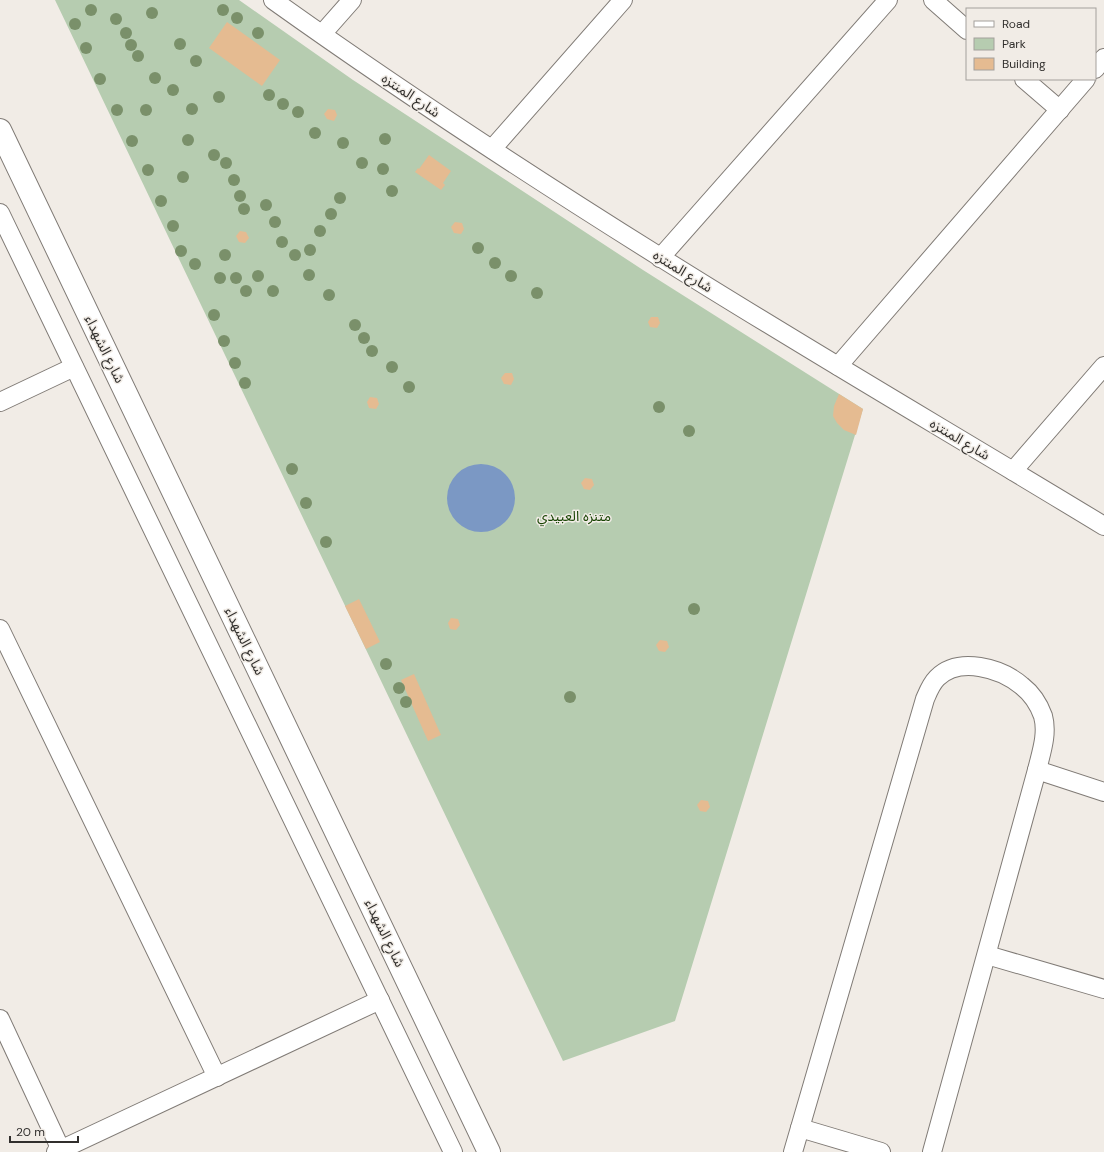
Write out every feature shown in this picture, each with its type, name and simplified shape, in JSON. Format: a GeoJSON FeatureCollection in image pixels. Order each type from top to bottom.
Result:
{"type":"FeatureCollection","features":[{"type":"Feature","properties":{"kind":"street","name":"شارع المنتزه"},"geometry":{"type":"LineString","coordinates":[[273,0],[492,149],[660,258],[1104,526]]}},
{"type":"Feature","properties":{"kind":"street"},"geometry":{"type":"LineString","coordinates":[[322,34],[352,0]]}},
{"type":"Feature","properties":{"kind":"street"},"geometry":{"type":"LineString","coordinates":[[492,149],[623,0]]}},
{"type":"Feature","properties":{"kind":"street"},"geometry":{"type":"LineString","coordinates":[[660,258],[888,0]]}},
{"type":"Feature","properties":{"kind":"street"},"geometry":{"type":"LineString","coordinates":[[933,0],[966,29]]}},
{"type":"Feature","properties":{"kind":"street"},"geometry":{"type":"LineString","coordinates":[[1096,68],[1104,58]]}},
{"type":"Feature","properties":{"kind":"street"},"geometry":{"type":"LineString","coordinates":[[1025,80],[1060,110]]}},
{"type":"Feature","properties":{"kind":"street"},"geometry":{"type":"LineString","coordinates":[[838,366],[1085,80]]}},
{"type":"Feature","properties":{"kind":"street","name":"شارع الشهداء"},"geometry":{"type":"LineString","coordinates":[[0,130],[489,1152]]}},
{"type":"Feature","properties":{"kind":"street"},"geometry":{"type":"LineString","coordinates":[[0,213],[453,1152]]}},
{"type":"Feature","properties":{"kind":"street"},"geometry":{"type":"LineString","coordinates":[[1013,471],[1104,366]]}},
{"type":"Feature","properties":{"kind":"street"},"geometry":{"type":"LineString","coordinates":[[0,402],[74,367]]}},
{"type":"Feature","properties":{"kind":"street"},"geometry":{"type":"LineString","coordinates":[[0,629],[217,1077]]}},
{"type":"Feature","properties":{"kind":"street"},"geometry":{"type":"LineString","coordinates":[[792,1152],[925,699],[936,678],[943,673],[954,668],[964,666],[977,667],[1008,676],[1022,686],[1036,701],[1043,717],[1045,732],[1037,770],[932,1152]]}},
{"type":"Feature","properties":{"kind":"street"},"geometry":{"type":"LineString","coordinates":[[1037,770],[1104,792]]}},
{"type":"Feature","properties":{"kind":"street"},"geometry":{"type":"LineString","coordinates":[[987,955],[1104,989]]}},
{"type":"Feature","properties":{"kind":"street"},"geometry":{"type":"LineString","coordinates":[[0,1019],[59,1151],[380,1000]]}},
{"type":"Feature","properties":{"kind":"street"},"geometry":{"type":"LineString","coordinates":[[800,1128],[881,1152]]}},
{"type":"Feature","properties":{"kind":"green space","name":"متنزه العبيدي"},"geometry":{"type":"Polygon","coordinates":[[[55,0],[239,0],[353,80],[643,270],[863,409],[675,1021],[563,1061],[55,0]]]}},
{"type":"Feature","properties":{"kind":"water"},"geometry":{"type":"Polygon","coordinates":[[[481,464],[494,466],[505,474],[513,485],[515,498],[513,511],[505,522],[494,530],[481,532],[468,530],[457,522],[449,511],[447,498],[449,485],[457,474],[468,466],[481,464]]]}},
{"type":"Feature","properties":{"kind":"building"},"geometry":{"type":"Polygon","coordinates":[[[227,22],[280,60],[262,86],[209,48],[227,22]]]}},
{"type":"Feature","properties":{"kind":"building"},"geometry":{"type":"Polygon","coordinates":[[[328,109],[335,110],[337,115],[334,121],[327,119],[324,114],[328,109]]]}},
{"type":"Feature","properties":{"kind":"building"},"geometry":{"type":"Polygon","coordinates":[[[429,155],[451,171],[443,183],[445,185],[441,190],[415,172],[429,155]]]}},
{"type":"Feature","properties":{"kind":"building"},"geometry":{"type":"Polygon","coordinates":[[[455,222],[462,223],[464,229],[461,234],[454,233],[451,227],[455,222]]]}},
{"type":"Feature","properties":{"kind":"building"},"geometry":{"type":"Polygon","coordinates":[[[240,231],[246,232],[249,238],[245,243],[239,242],[236,236],[240,231]]]}},
{"type":"Feature","properties":{"kind":"building"},"geometry":{"type":"Polygon","coordinates":[[[651,317],[658,317],[660,323],[657,328],[650,327],[648,322],[651,317]]]}},
{"type":"Feature","properties":{"kind":"building"},"geometry":{"type":"Polygon","coordinates":[[[505,373],[512,373],[514,379],[511,385],[504,384],[501,378],[505,373]]]}},
{"type":"Feature","properties":{"kind":"building"},"geometry":{"type":"Polygon","coordinates":[[[839,394],[863,409],[856,435],[844,430],[833,416],[834,406],[839,394]]]}},
{"type":"Feature","properties":{"kind":"building"},"geometry":{"type":"Polygon","coordinates":[[[370,397],[377,398],[379,404],[376,409],[369,408],[367,402],[370,397]]]}},
{"type":"Feature","properties":{"kind":"building"},"geometry":{"type":"Polygon","coordinates":[[[585,478],[592,479],[594,485],[590,490],[584,489],[581,483],[585,478]]]}},
{"type":"Feature","properties":{"kind":"building"},"geometry":{"type":"Polygon","coordinates":[[[359,599],[380,642],[366,649],[345,606],[359,599]]]}},
{"type":"Feature","properties":{"kind":"building"},"geometry":{"type":"Polygon","coordinates":[[[451,618],[458,619],[460,625],[456,630],[450,629],[448,623],[451,618]]]}},
{"type":"Feature","properties":{"kind":"building"},"geometry":{"type":"Polygon","coordinates":[[[660,640],[667,641],[669,647],[665,652],[659,651],[656,645],[660,640]]]}},
{"type":"Feature","properties":{"kind":"building"},"geometry":{"type":"Polygon","coordinates":[[[414,674],[441,735],[428,741],[401,680],[414,674]]]}},
{"type":"Feature","properties":{"kind":"building"},"geometry":{"type":"Polygon","coordinates":[[[701,800],[708,801],[710,807],[706,812],[700,811],[697,805],[701,800]]]}}]}
